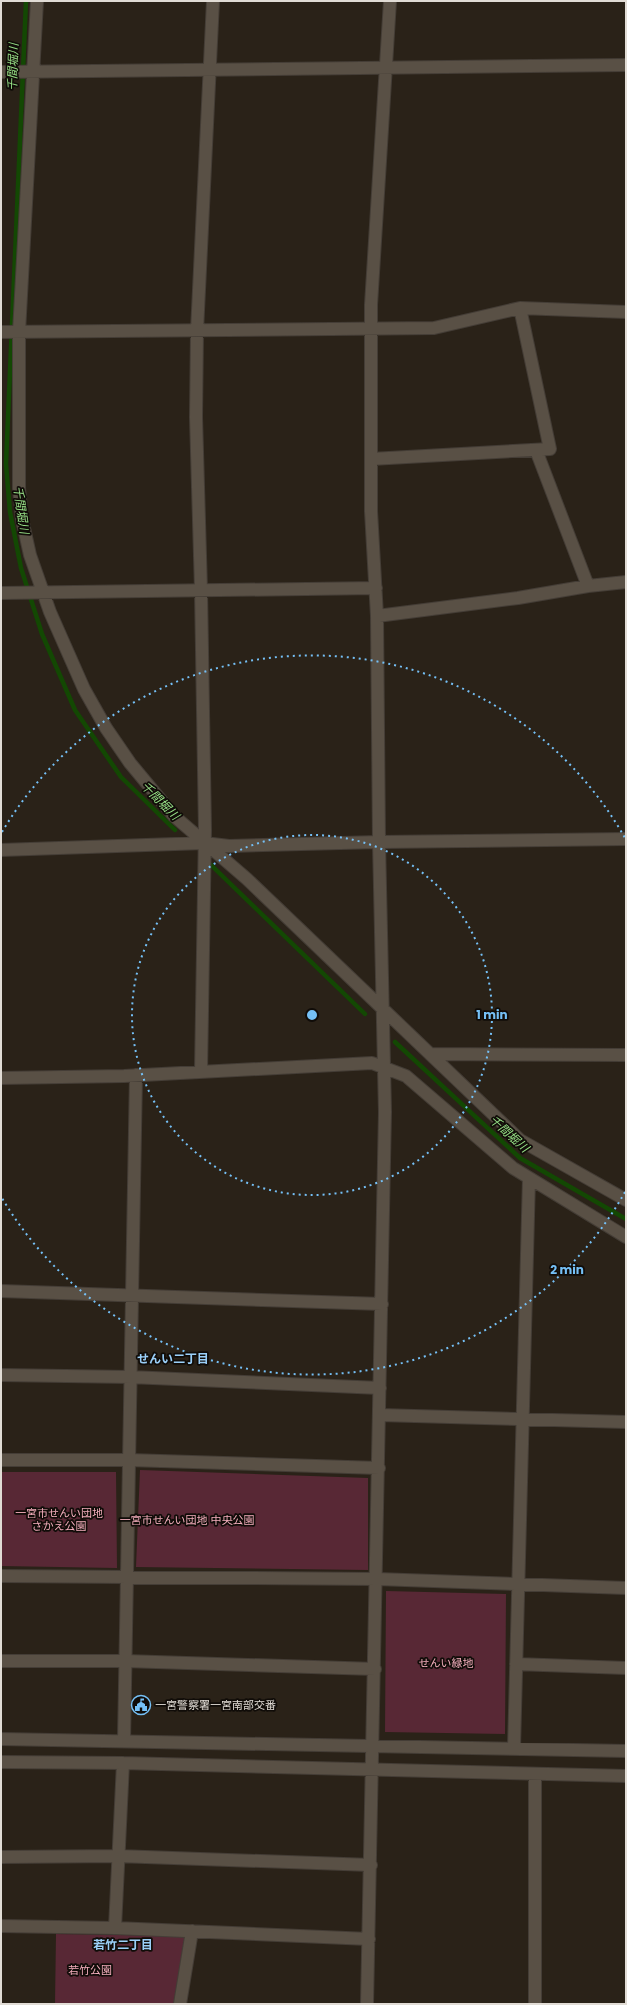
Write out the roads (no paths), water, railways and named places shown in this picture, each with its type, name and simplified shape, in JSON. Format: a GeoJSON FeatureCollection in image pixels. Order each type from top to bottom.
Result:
{"type":"FeatureCollection","features":[{"type":"Feature","properties":{"kind":"street"},"geometry":{"type":"LineString","coordinates":[[37,1],[30,71],[17,332],[19,488],[22,519],[40,592],[68,656],[106,728],[130,763],[174,816],[252,885],[520,1140],[626,1200]]}},
{"type":"Feature","properties":{"kind":"street"},"geometry":{"type":"LineString","coordinates":[[201,1072],[204,843],[202,590],[196,418],[197,330],[213,1]]}},
{"type":"Feature","properties":{"kind":"street"},"geometry":{"type":"LineString","coordinates":[[367,2004],[372,1769],[374,1745],[385,1112],[379,842],[377,616],[371,511],[371,305],[390,1]]}},
{"type":"Feature","properties":{"kind":"street"},"geometry":{"type":"LineString","coordinates":[[6,72],[210,71],[626,65]]}},
{"type":"Feature","properties":{"kind":"street"},"geometry":{"type":"LineString","coordinates":[[371,460],[550,449],[520,308]]}},
{"type":"Feature","properties":{"kind":"street"},"geometry":{"type":"LineString","coordinates":[[1,332],[371,330],[434,328],[520,308],[626,312]]}},
{"type":"Feature","properties":{"kind":"street"},"geometry":{"type":"LineString","coordinates":[[536,450],[588,586]]}},
{"type":"Feature","properties":{"kind":"street"},"geometry":{"type":"LineString","coordinates":[[377,616],[518,598],[588,586],[626,582]]}},
{"type":"Feature","properties":{"kind":"street"},"geometry":{"type":"LineString","coordinates":[[6,593],[376,588]]}},
{"type":"Feature","properties":{"kind":"street"},"geometry":{"type":"LineString","coordinates":[[1,850],[204,843],[229,846],[379,842],[626,839]]}},
{"type":"Feature","properties":{"kind":"street"},"geometry":{"type":"LineString","coordinates":[[430,1054],[626,1055]]}},
{"type":"Feature","properties":{"kind":"street"},"geometry":{"type":"LineString","coordinates":[[1,1078],[136,1075],[372,1063],[406,1076],[513,1168],[626,1237]]}},
{"type":"Feature","properties":{"kind":"street"},"geometry":{"type":"LineString","coordinates":[[124,1741],[136,1075]]}},
{"type":"Feature","properties":{"kind":"street"},"geometry":{"type":"LineString","coordinates":[[514,1748],[529,1178]]}},
{"type":"Feature","properties":{"kind":"street"},"geometry":{"type":"LineString","coordinates":[[1,1291],[382,1304]]}},
{"type":"Feature","properties":{"kind":"street"},"geometry":{"type":"LineString","coordinates":[[1,1375],[130,1377],[380,1388]]}},
{"type":"Feature","properties":{"kind":"street"},"geometry":{"type":"LineString","coordinates":[[380,1415],[626,1422]]}},
{"type":"Feature","properties":{"kind":"street"},"geometry":{"type":"LineString","coordinates":[[1,1460],[129,1460],[379,1468]]}},
{"type":"Feature","properties":{"kind":"street"},"geometry":{"type":"LineString","coordinates":[[1,1576],[377,1579],[626,1588]]}},
{"type":"Feature","properties":{"kind":"street"},"geometry":{"type":"LineString","coordinates":[[1,1660],[125,1661],[375,1669]]}},
{"type":"Feature","properties":{"kind":"street"},"geometry":{"type":"LineString","coordinates":[[516,1664],[626,1668]]}},
{"type":"Feature","properties":{"kind":"street"},"geometry":{"type":"LineString","coordinates":[[1,1740],[626,1750]]}},
{"type":"Feature","properties":{"kind":"street"},"geometry":{"type":"LineString","coordinates":[[1,1762],[123,1763],[626,1776]]}},
{"type":"Feature","properties":{"kind":"street"},"geometry":{"type":"LineString","coordinates":[[115,1928],[123,1763]]}},
{"type":"Feature","properties":{"kind":"street"},"geometry":{"type":"LineString","coordinates":[[535,1774],[535,2004]]}},
{"type":"Feature","properties":{"kind":"street"},"geometry":{"type":"LineString","coordinates":[[1,1857],[118,1856],[371,1865]]}},
{"type":"Feature","properties":{"kind":"street"},"geometry":{"type":"LineString","coordinates":[[1,1926],[115,1928],[369,1939]]}},
{"type":"Feature","properties":{"kind":"street"},"geometry":{"type":"LineString","coordinates":[[180,2004],[192,1931]]}},
{"type":"Feature","properties":{"kind":"waterway","name":"千間堀川"},"geometry":{"type":"LineString","coordinates":[[26,1],[6,464],[10,512],[21,568],[42,634],[75,710],[121,777],[175,830]]}},
{"type":"Feature","properties":{"kind":"waterway","name":"千間堀川"},"geometry":{"type":"LineString","coordinates":[[211,865],[365,1014]]}},
{"type":"Feature","properties":{"kind":"waterway","name":"千間堀川"},"geometry":{"type":"LineString","coordinates":[[395,1042],[520,1158],[626,1219]]}},
{"type":"Feature","properties":{"kind":"place","name":"一宮警察署一宮南部交番"},"geometry":{"type":"Point","coordinates":[141,1705]}},
{"type":"Feature","properties":{"kind":"district","name":"せんい二丁目"},"geometry":{"type":"Point","coordinates":[173,1359]}},
{"type":"Feature","properties":{"kind":"district","name":"若竹二丁目"},"geometry":{"type":"Point","coordinates":[123,1945]}},
{"type":"Feature","properties":{"kind":"park label","name":"一宮市せんい団地 さかえ公園"},"geometry":{"type":"Point","coordinates":[59,1519]}},
{"type":"Feature","properties":{"kind":"park label","name":"一宮市せんい団地 中央公園"},"geometry":{"type":"Point","coordinates":[187,1520]}},
{"type":"Feature","properties":{"kind":"park label","name":"せんい緑地"},"geometry":{"type":"Point","coordinates":[446,1663]}},
{"type":"Feature","properties":{"kind":"park label","name":"若竹公園"},"geometry":{"type":"Point","coordinates":[90,1970]}}]}
